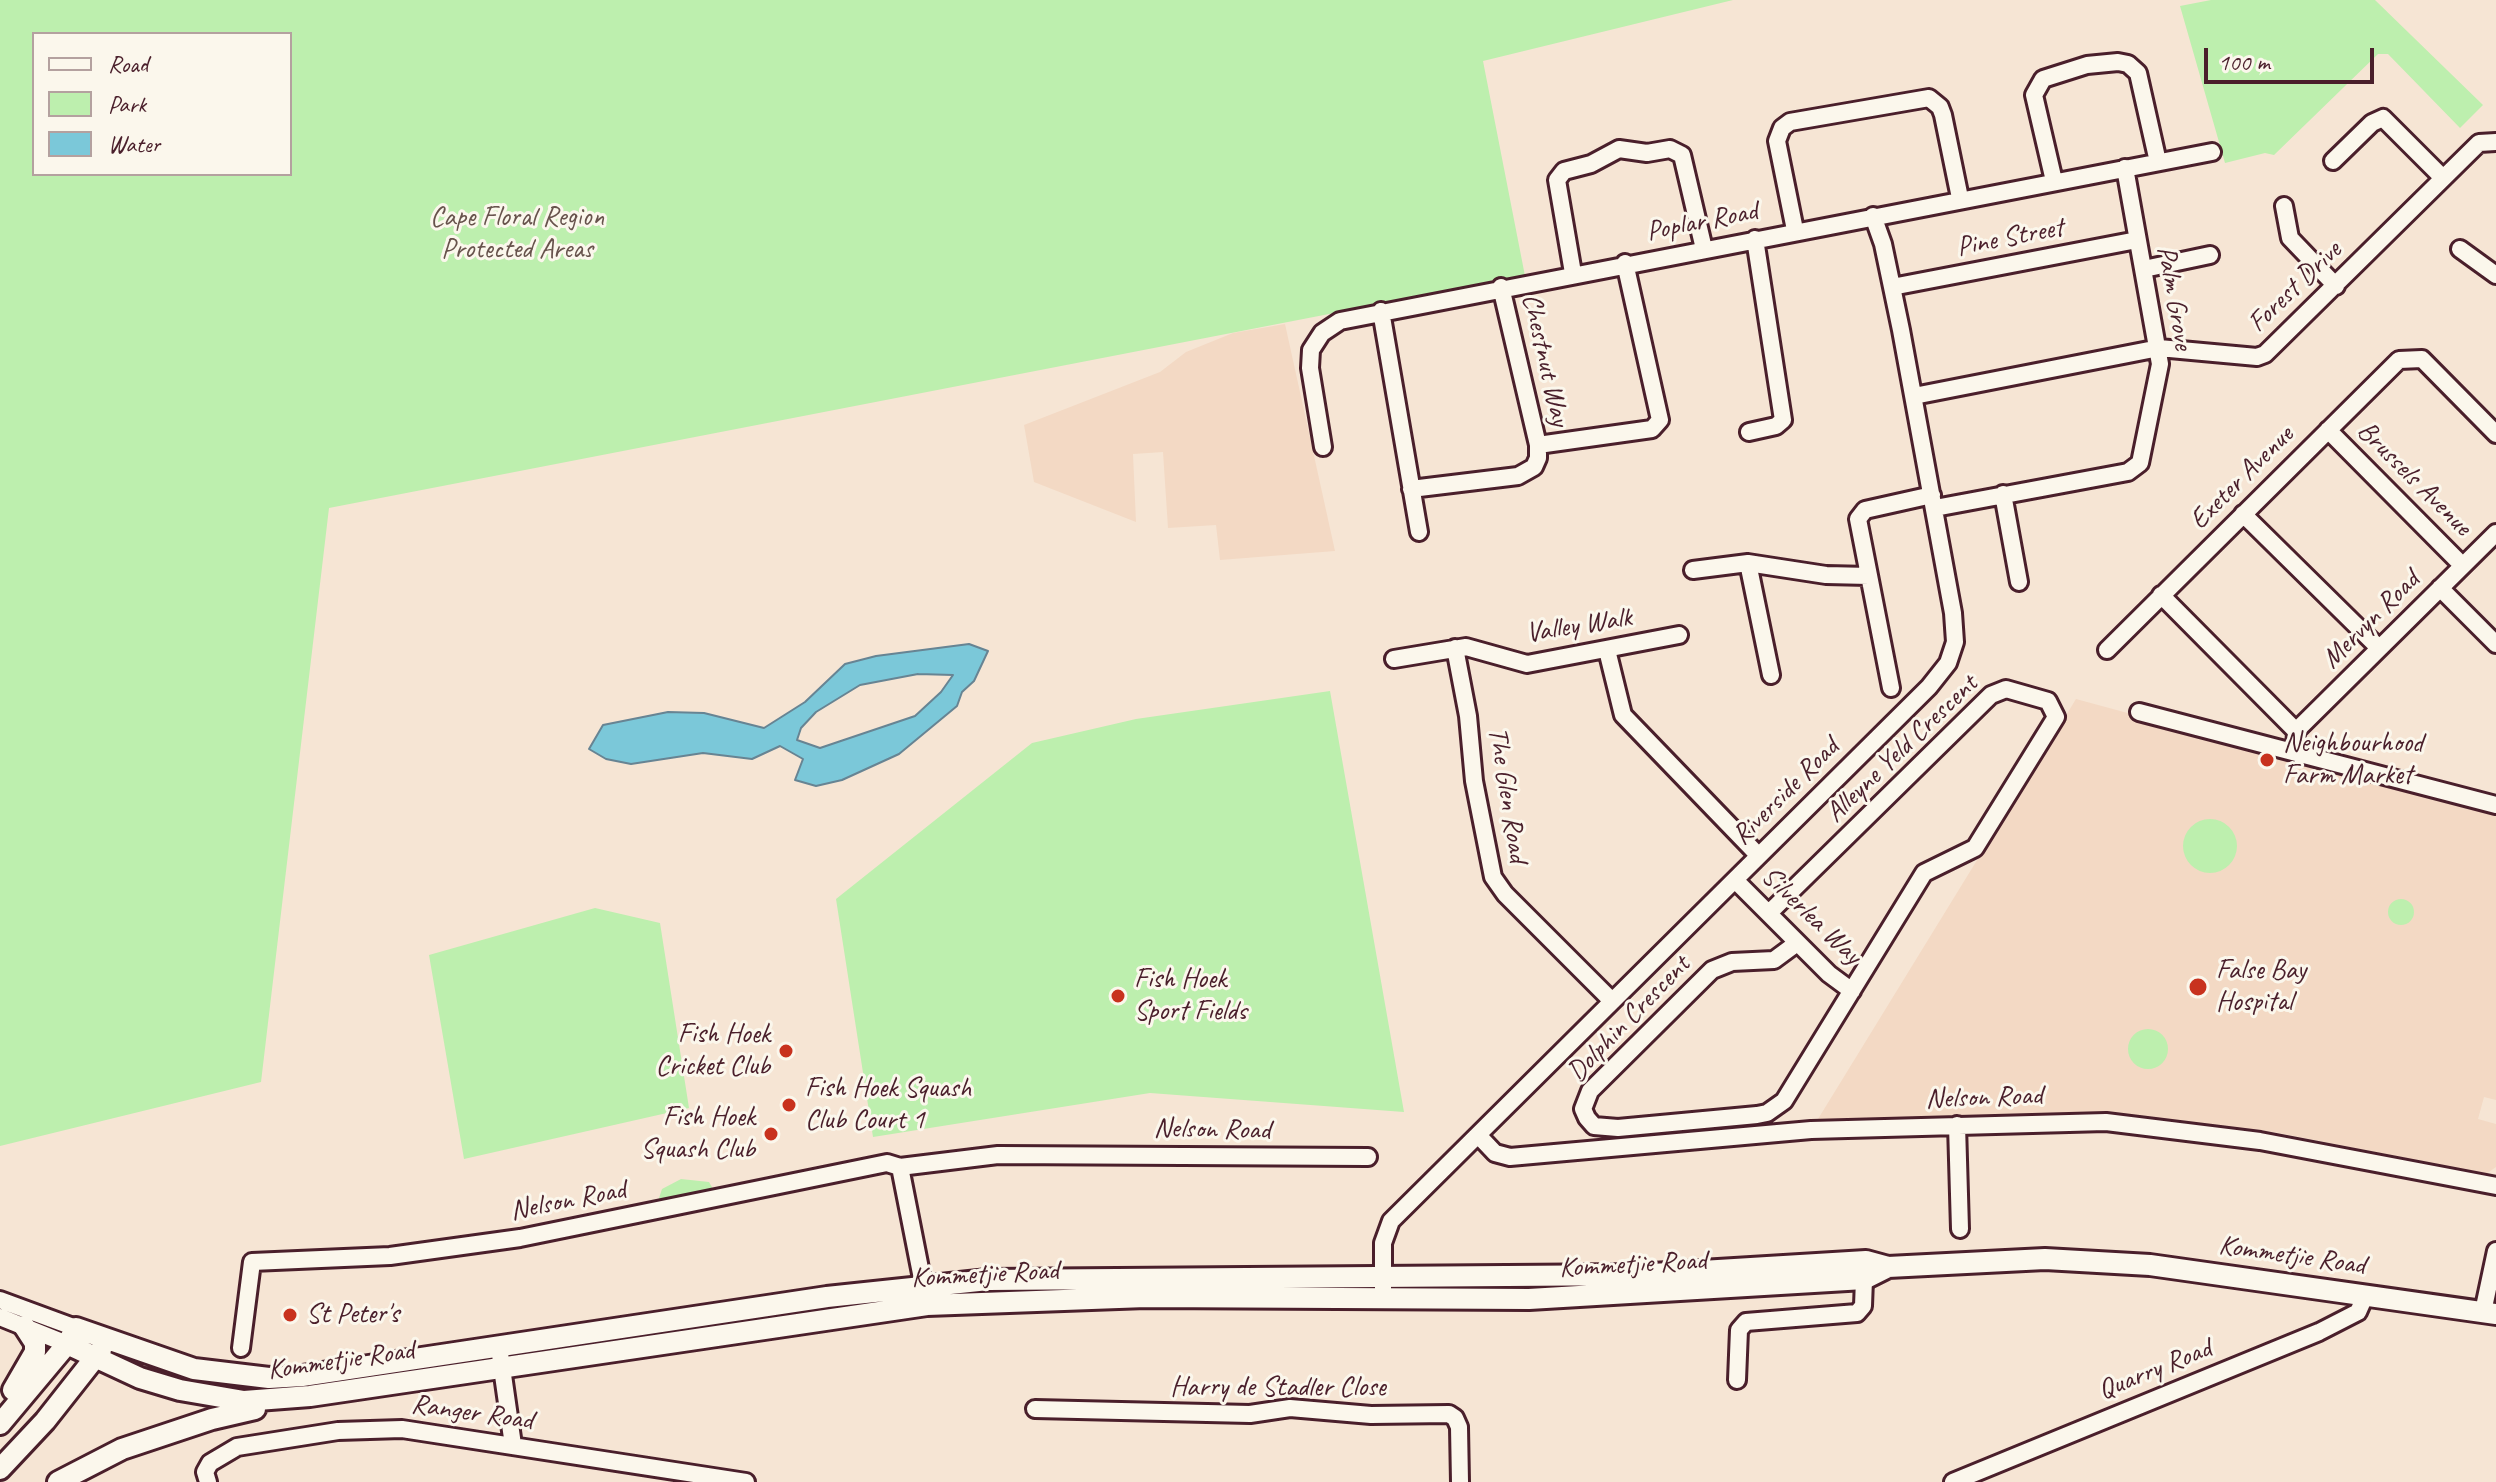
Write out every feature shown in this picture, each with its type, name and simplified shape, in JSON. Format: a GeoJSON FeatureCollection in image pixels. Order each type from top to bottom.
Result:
{"type":"FeatureCollection","features":[{"type":"Feature","properties":{"kind":"main road","name":"Kommetjie Road"},"geometry":{"type":"LineString","coordinates":[[72,1336],[108,1340],[194,1369],[269,1378],[500,1357],[926,1295],[988,1280],[1636,1275],[1866,1261],[1888,1267],[2045,1259],[2150,1265],[2490,1313]]}},
{"type":"Feature","properties":{"kind":"main road","name":"Kommetjie Road"},"geometry":{"type":"LineString","coordinates":[[926,1295],[1529,1299],[1864,1279],[1888,1267]]}},
{"type":"Feature","properties":{"kind":"main road"},"geometry":{"type":"LineString","coordinates":[[0,1405],[22,1379],[35,1356],[35,1343],[24,1326]]}},
{"type":"Feature","properties":{"kind":"main road","name":"Kommetjie Road"},"geometry":{"type":"LineString","coordinates":[[72,1336],[95,1359],[140,1378],[219,1399],[244,1401],[310,1396],[500,1357]]}},
{"type":"Feature","properties":{"kind":"main road"},"geometry":{"type":"LineString","coordinates":[[0,1424],[72,1336]]}},
{"type":"Feature","properties":{"kind":"main road"},"geometry":{"type":"LineString","coordinates":[[0,1469],[108,1340]]}},
{"type":"Feature","properties":{"kind":"main road"},"geometry":{"type":"LineString","coordinates":[[58,1482],[92,1463],[172,1432],[310,1396]]}},
{"type":"Feature","properties":{"kind":"street"},"geometry":{"type":"LineString","coordinates":[[2054,181],[2034,95],[2043,79],[2087,65],[2118,62],[2128,64],[2138,73],[2158,162]]}},
{"type":"Feature","properties":{"kind":"street"},"geometry":{"type":"LineString","coordinates":[[1795,230],[1777,141],[1782,128],[1790,122],[1929,98],[1940,107],[1943,115],[1960,198]]}},
{"type":"Feature","properties":{"kind":"street"},"geometry":{"type":"LineString","coordinates":[[2333,161],[2372,123],[2383,118],[2443,178]]}},
{"type":"Feature","properties":{"kind":"street","name":"Forest Drive"},"geometry":{"type":"LineString","coordinates":[[1914,396],[2159,348],[2257,357],[2272,348],[2443,178],[2488,142]]}},
{"type":"Feature","properties":{"kind":"street"},"geometry":{"type":"LineString","coordinates":[[1573,273],[1557,180],[1564,171],[1591,164],[1619,149],[1647,153],[1670,149],[1682,155],[1704,249]]}},
{"type":"Feature","properties":{"kind":"street","name":"Poplar Road"},"geometry":{"type":"LineString","coordinates":[[1323,447],[1310,368],[1311,350],[1322,333],[1340,321],[1573,273],[2212,152]]}},
{"type":"Feature","properties":{"kind":"street","name":"Palm Grove"},"geometry":{"type":"LineString","coordinates":[[1869,576],[1859,527],[1861,513],[2003,494],[2128,472],[2140,463],[2160,364],[2125,168]]}},
{"type":"Feature","properties":{"kind":"street"},"geometry":{"type":"LineString","coordinates":[[2284,206],[2290,238],[2336,286]]}},
{"type":"Feature","properties":{"kind":"street","name":"Riverside Road"},"geometry":{"type":"LineString","coordinates":[[1383,1299],[1383,1243],[1391,1221],[1929,687],[1948,663],[1955,630],[1914,396],[1892,287],[1873,216]]}},
{"type":"Feature","properties":{"kind":"street"},"geometry":{"type":"LineString","coordinates":[[1749,432],[1776,426],[1783,420],[1755,239]]}},
{"type":"Feature","properties":{"kind":"street","name":"Pine Street"},"geometry":{"type":"LineString","coordinates":[[1892,287],[2137,240]]}},
{"type":"Feature","properties":{"kind":"street"},"geometry":{"type":"LineString","coordinates":[[2460,249],[2496,275]]}},
{"type":"Feature","properties":{"kind":"street"},"geometry":{"type":"LineString","coordinates":[[2144,269],[2210,255]]}},
{"type":"Feature","properties":{"kind":"street"},"geometry":{"type":"LineString","coordinates":[[1411,489],[1518,476],[1534,467],[1538,445],[1652,429],[1660,420],[1625,263]]}},
{"type":"Feature","properties":{"kind":"street","name":"Chestnut Way"},"geometry":{"type":"LineString","coordinates":[[1501,287],[1538,445]]}},
{"type":"Feature","properties":{"kind":"street"},"geometry":{"type":"LineString","coordinates":[[1381,311],[1419,532]]}},
{"type":"Feature","properties":{"kind":"street","name":"Exeter Avenue"},"geometry":{"type":"LineString","coordinates":[[2107,650],[2394,363],[2409,357],[2422,359],[2496,434]]}},
{"type":"Feature","properties":{"kind":"street","name":"Brussels Avenue"},"geometry":{"type":"LineString","coordinates":[[2328,430],[2462,565]]}},
{"type":"Feature","properties":{"kind":"street"},"geometry":{"type":"LineString","coordinates":[[2003,494],[2019,582]]}},
{"type":"Feature","properties":{"kind":"street"},"geometry":{"type":"LineString","coordinates":[[2243,514],[2379,648]]}},
{"type":"Feature","properties":{"kind":"street","name":"Mervyn Road"},"geometry":{"type":"LineString","coordinates":[[2296,731],[2496,533]]}},
{"type":"Feature","properties":{"kind":"street"},"geometry":{"type":"LineString","coordinates":[[1748,563],[1771,675]]}},
{"type":"Feature","properties":{"kind":"street"},"geometry":{"type":"LineString","coordinates":[[1693,570],[1748,563],[1826,575],[1869,576],[1891,688]]}},
{"type":"Feature","properties":{"kind":"street"},"geometry":{"type":"LineString","coordinates":[[2440,588],[2496,644]]}},
{"type":"Feature","properties":{"kind":"street"},"geometry":{"type":"LineString","coordinates":[[2161,595],[2296,731],[2295,751]]}},
{"type":"Feature","properties":{"kind":"street","name":"Valley Walk"},"geometry":{"type":"LineString","coordinates":[[1394,659],[1455,648],[1475,648],[1527,664],[1679,635]]}},
{"type":"Feature","properties":{"kind":"street","name":"The Glen Road"},"geometry":{"type":"LineString","coordinates":[[1455,648],[1468,716],[1474,781],[1493,877],[1505,894],[1611,1000]]}},
{"type":"Feature","properties":{"kind":"street"},"geometry":{"type":"LineString","coordinates":[[1607,650],[1623,715],[1758,855]]}},
{"type":"Feature","properties":{"kind":"street","name":"Alleyne Yeld Crescent"},"geometry":{"type":"LineString","coordinates":[[1757,1115],[1784,1101],[1924,873],[1975,848],[2056,717],[2048,701],[2006,689],[1991,695],[1769,913]]}},
{"type":"Feature","properties":{"kind":"street"},"geometry":{"type":"LineString","coordinates":[[2139,712],[2496,805]]}},
{"type":"Feature","properties":{"kind":"street","name":"Silverlea Way"},"geometry":{"type":"LineString","coordinates":[[1735,880],[1797,943],[1852,991]]}},
{"type":"Feature","properties":{"kind":"street","name":"Dolphin Crescent"},"geometry":{"type":"LineString","coordinates":[[1757,1115],[1606,1129],[1594,1126],[1583,1109],[1590,1091],[1712,970],[1732,962],[1774,960],[1797,943]]}},
{"type":"Feature","properties":{"kind":"street","name":"Nelson Road"},"geometry":{"type":"LineString","coordinates":[[1478,1135],[1495,1153],[1510,1157],[1811,1130],[2119,1123],[2260,1141],[2496,1186]]}},
{"type":"Feature","properties":{"kind":"street"},"geometry":{"type":"LineString","coordinates":[[1957,1125],[1960,1229]]}},
{"type":"Feature","properties":{"kind":"street","name":"Nelson Road"},"geometry":{"type":"LineString","coordinates":[[241,1348],[252,1262],[421,1253],[520,1238],[887,1163],[900,1167],[998,1155],[1368,1157]]}},
{"type":"Feature","properties":{"kind":"street"},"geometry":{"type":"LineString","coordinates":[[900,1167],[926,1295]]}},
{"type":"Feature","properties":{"kind":"street"},"geometry":{"type":"LineString","coordinates":[[2490,1313],[2496,1251]]}},
{"type":"Feature","properties":{"kind":"street"},"geometry":{"type":"LineString","coordinates":[[1737,1380],[1739,1330],[1746,1322],[1857,1313],[1863,1306],[1864,1279]]}},
{"type":"Feature","properties":{"kind":"street","name":"Quarry Road"},"geometry":{"type":"LineString","coordinates":[[1953,1482],[1982,1476],[2319,1332],[2358,1312],[2366,1294]]}},
{"type":"Feature","properties":{"kind":"street"},"geometry":{"type":"LineString","coordinates":[[0,1300],[72,1336]]}},
{"type":"Feature","properties":{"kind":"street"},"geometry":{"type":"LineString","coordinates":[[0,1317],[24,1326],[72,1336]]}},
{"type":"Feature","properties":{"kind":"street"},"geometry":{"type":"LineString","coordinates":[[500,1357],[513,1445]]}},
{"type":"Feature","properties":{"kind":"street","name":"Harry de Stadler Close"},"geometry":{"type":"LineString","coordinates":[[1035,1409],[1250,1414],[1290,1408],[1371,1415],[1449,1414],[1459,1427],[1460,1482]]}},
{"type":"Feature","properties":{"kind":"street","name":"Ranger Road"},"geometry":{"type":"LineString","coordinates":[[207,1480],[210,1463],[237,1447],[338,1431],[402,1429],[746,1482]]}},
{"type":"Feature","properties":{"kind":"shaded area"},"geometry":{"type":"Polygon","coordinates":[[[1285,324],[1335,551],[1220,560],[1216,525],[1168,528],[1163,452],[1133,454],[1136,522],[1034,482],[1024,425],[1160,372],[1186,352],[1233,333],[1285,324]]]}},
{"type":"Feature","properties":{"kind":"shaded area","name":"False Bay Hospital"},"geometry":{"type":"Polygon","coordinates":[[[2076,699],[2496,813],[2496,1100],[2484,1097],[2478,1119],[2496,1124],[2496,1167],[2486,1174],[2274,1132],[2135,1116],[1818,1119],[2076,699]]]}},
{"type":"Feature","properties":{"kind":"green space","name":"Cape Floral Region Protected Areas"},"geometry":{"type":"Polygon","coordinates":[[[0,0],[1733,0],[1483,61],[1525,276],[329,508],[261,1082],[0,1146],[0,0]]]}},
{"type":"Feature","properties":{"kind":"green space"},"geometry":{"type":"Polygon","coordinates":[[[2211,0],[2375,0],[2483,105],[2460,128],[2388,54],[2378,54],[2274,155],[2265,153],[2225,163],[2180,6],[2211,0]]]}},
{"type":"Feature","properties":{"kind":"green space","name":"Fish Hoek Sport Fields"},"geometry":{"type":"Polygon","coordinates":[[[1330,691],[1404,1112],[1150,1093],[873,1137],[836,899],[1032,743],[1136,719],[1330,691]]]}},
{"type":"Feature","properties":{"kind":"green space"},"geometry":{"type":"Polygon","coordinates":[[[2210,819],[2229,827],[2237,846],[2229,865],[2210,873],[2191,865],[2183,846],[2191,827],[2210,819]]]}},
{"type":"Feature","properties":{"kind":"green space"},"geometry":{"type":"Polygon","coordinates":[[[2401,899],[2410,903],[2414,912],[2410,921],[2401,925],[2392,921],[2388,912],[2392,903],[2401,899]]]}},
{"type":"Feature","properties":{"kind":"green space"},"geometry":{"type":"Polygon","coordinates":[[[595,908],[660,923],[689,1108],[464,1159],[429,955],[595,908]]]}},
{"type":"Feature","properties":{"kind":"green space"},"geometry":{"type":"Polygon","coordinates":[[[2148,1029],[2162,1035],[2168,1049],[2162,1063],[2148,1069],[2134,1063],[2128,1049],[2134,1035],[2148,1029]]]}},
{"type":"Feature","properties":{"kind":"green space"},"geometry":{"type":"Polygon","coordinates":[[[681,1179],[709,1182],[713,1189],[726,1187],[728,1190],[657,1204],[662,1189],[681,1179]]]}},
{"type":"Feature","properties":{"kind":"water"},"geometry":{"type":"Polygon","coordinates":[[[969,644],[988,651],[974,681],[962,692],[957,706],[899,754],[842,780],[816,786],[795,780],[803,759],[780,746],[752,759],[703,753],[631,764],[606,759],[589,749],[603,725],[668,712],[704,713],[764,728],[805,702],[845,664],[876,656],[969,644]],[[918,674],[860,685],[816,712],[801,728],[797,740],[820,748],[915,716],[941,692],[953,675],[918,674]]]}},
{"type":"Feature","properties":{"kind":"place","name":"Neighbourhood Farm Market"},"geometry":{"type":"Point","coordinates":[2267,760]}},
{"type":"Feature","properties":{"kind":"place","name":"False Bay Hospital"},"geometry":{"type":"Point","coordinates":[2198,987]}},
{"type":"Feature","properties":{"kind":"place","name":"Fish Hoek Sport Fields"},"geometry":{"type":"Point","coordinates":[1118,996]}},
{"type":"Feature","properties":{"kind":"place","name":"Fish Hoek Cricket Club"},"geometry":{"type":"Point","coordinates":[786,1051]}},
{"type":"Feature","properties":{"kind":"place","name":"Fish Hoek Squash Club Court 1"},"geometry":{"type":"Point","coordinates":[789,1105]}},
{"type":"Feature","properties":{"kind":"place","name":"Fish Hoek Squash Club"},"geometry":{"type":"Point","coordinates":[771,1134]}},
{"type":"Feature","properties":{"kind":"place","name":"St Peter's"},"geometry":{"type":"Point","coordinates":[290,1315]}}]}
